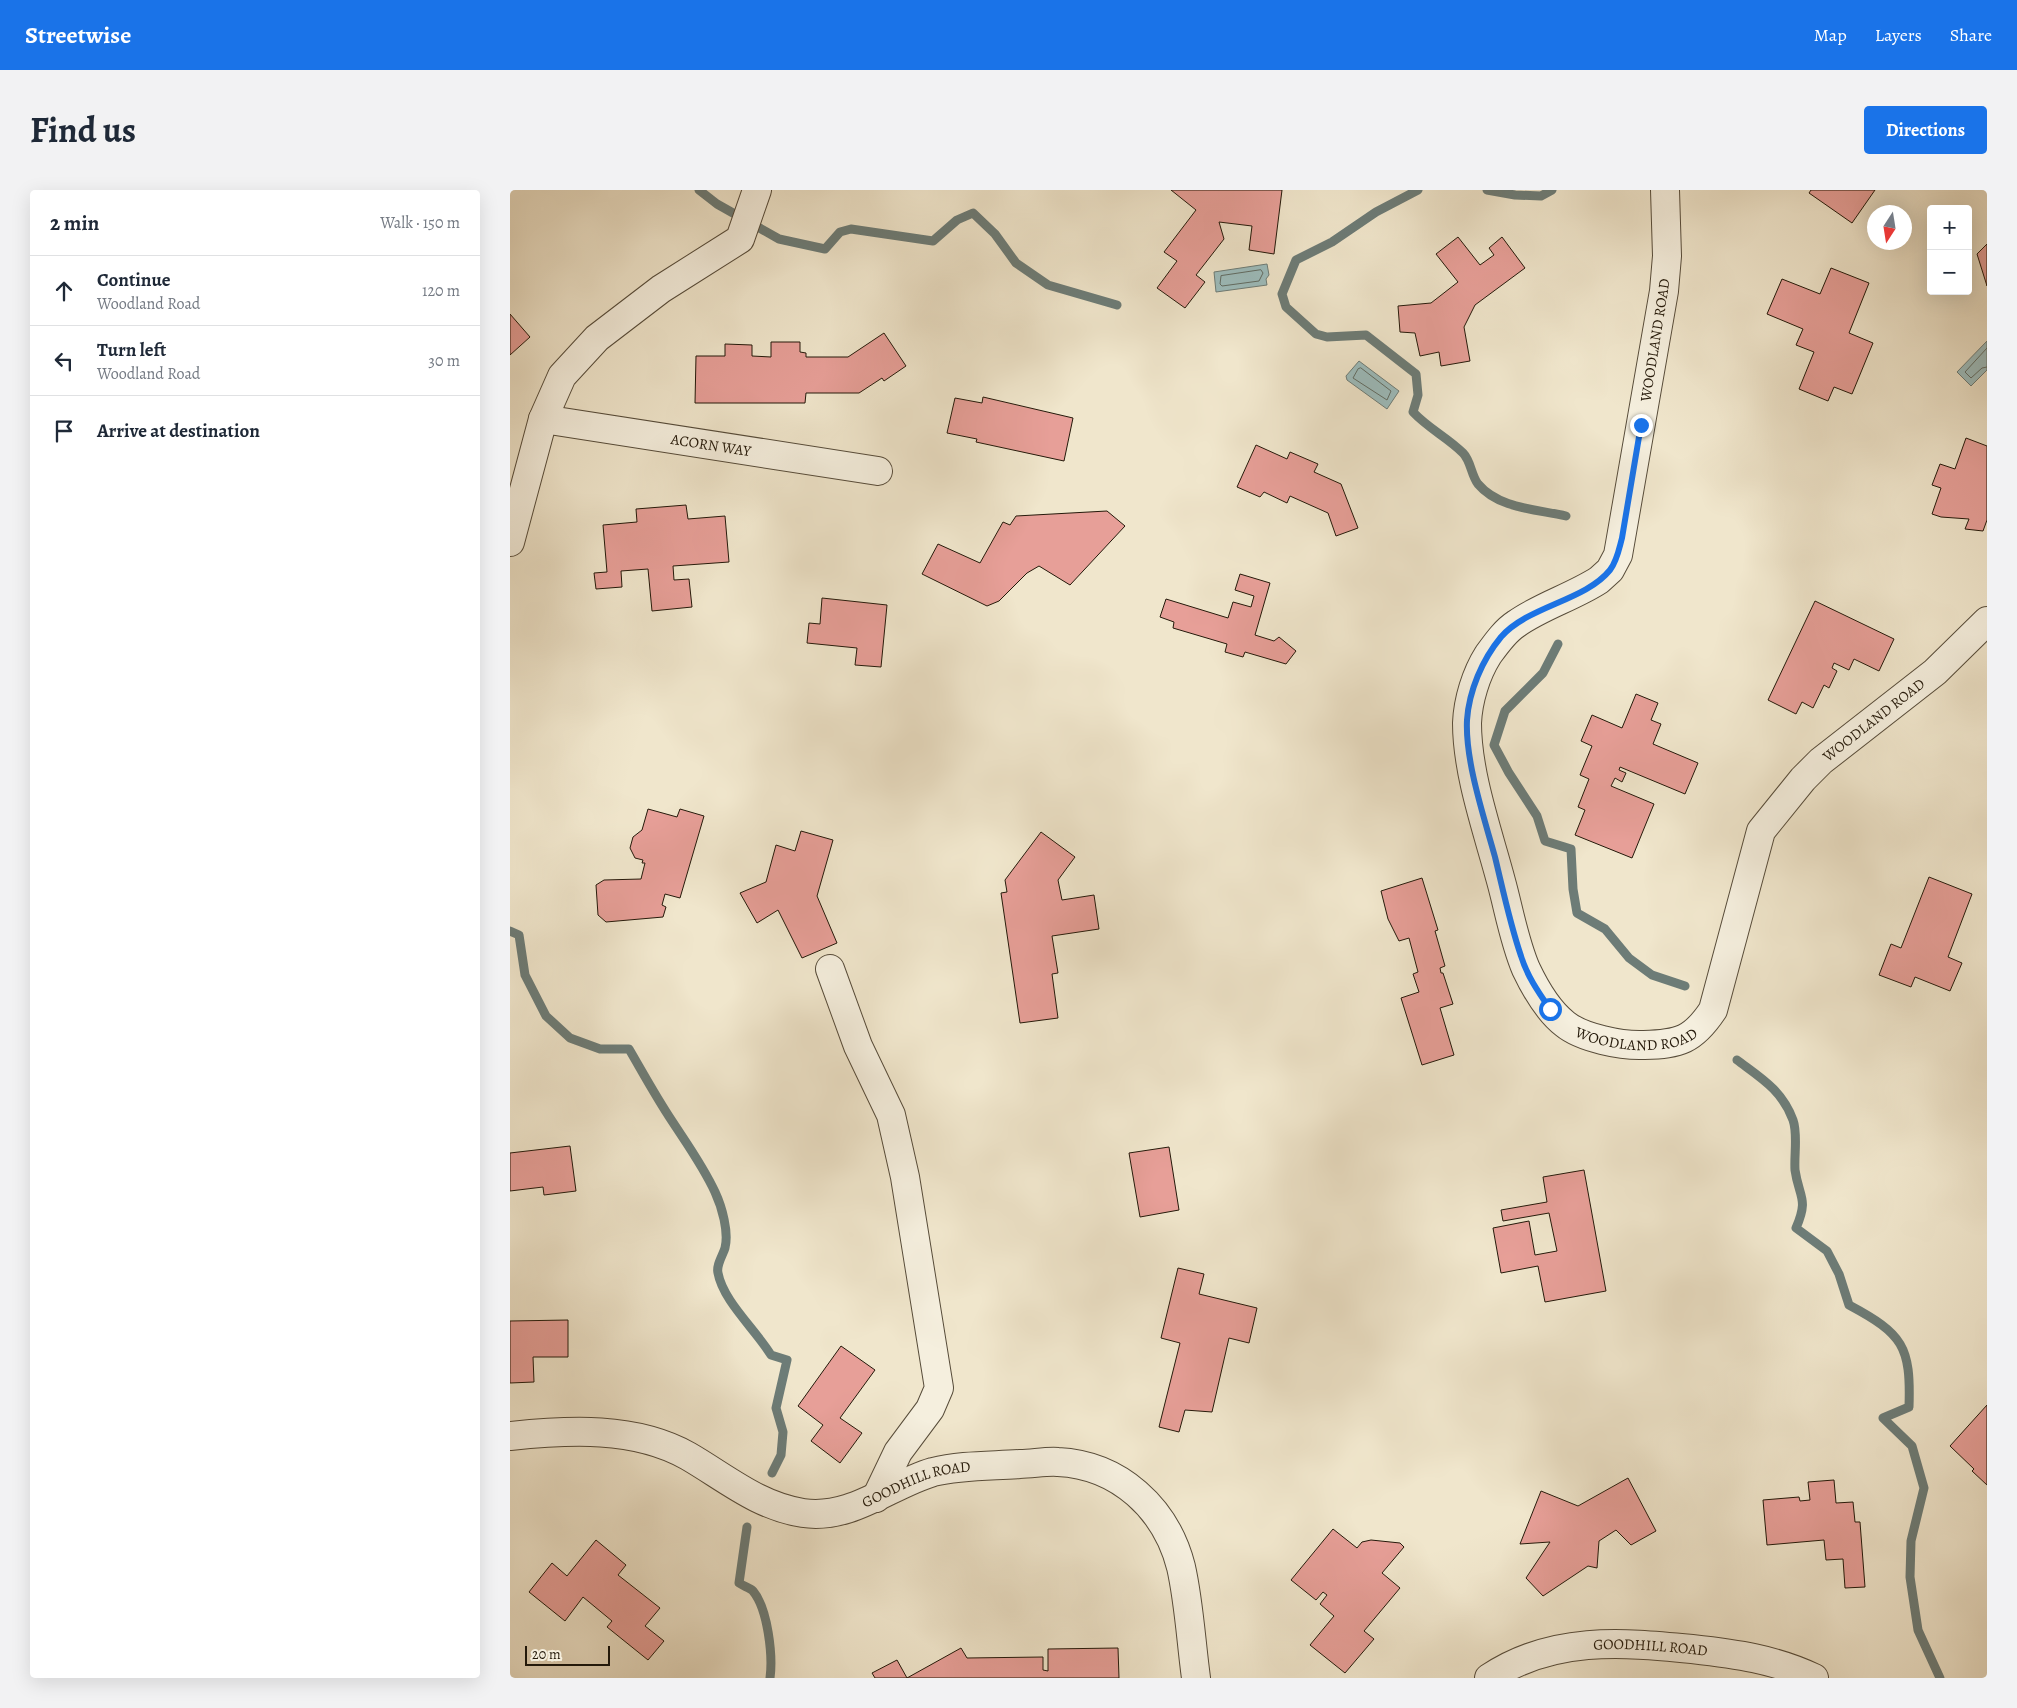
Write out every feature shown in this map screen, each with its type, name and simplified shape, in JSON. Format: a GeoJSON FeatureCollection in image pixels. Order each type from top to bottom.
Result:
{"type":"FeatureCollection","features":[{"type":"Feature","properties":{"kind":"street","name":"WOODLAND ROAD"},"geometry":{"type":"LineString","coordinates":[[1665,190],[1667,256],[1664,291],[1618,555],[1610,570],[1599,580],[1515,624],[1501,637],[1487,656],[1478,676],[1470,702],[1468,736],[1479,799],[1521,957],[1537,990],[1550,1009],[1566,1025],[1590,1036],[1632,1046],[1663,1045],[1682,1040],[1700,1029],[1713,1010],[1761,831],[1803,779],[1822,761],[1935,672],[1987,621]]}},
{"type":"Feature","properties":{"kind":"street"},"geometry":{"type":"LineString","coordinates":[[510,542],[543,419],[562,376],[598,338],[661,290],[740,239],[755,196]]}},
{"type":"Feature","properties":{"kind":"street","name":"ACORN WAY"},"geometry":{"type":"LineString","coordinates":[[543,419],[878,471]]}},
{"type":"Feature","properties":{"kind":"street"},"geometry":{"type":"LineString","coordinates":[[830,969],[858,1046],[891,1115],[905,1177],[939,1388],[930,1409],[898,1452],[876,1498]]}},
{"type":"Feature","properties":{"kind":"street","name":"GOODHILL ROAD"},"geometry":{"type":"LineString","coordinates":[[510,1436],[565,1430],[596,1432],[638,1439],[686,1455],[760,1501],[804,1513],[846,1510],[933,1472],[954,1468],[1058,1462],[1081,1465],[1106,1473],[1130,1485],[1148,1504],[1173,1544],[1181,1567],[1196,1678]]}},
{"type":"Feature","properties":{"kind":"street","name":"GOODHILL ROAD"},"geometry":{"type":"LineString","coordinates":[[1490,1678],[1531,1656],[1597,1643],[1629,1642],[1750,1656],[1788,1666],[1814,1678]]}},
{"type":"Feature","properties":{"kind":"water"},"geometry":{"type":"Polygon","coordinates":[[[1267,264],[1269,275],[1266,279],[1267,285],[1216,292],[1214,272],[1267,264]]]}},
{"type":"Feature","properties":{"kind":"water"},"geometry":{"type":"Polygon","coordinates":[[[1987,341],[1987,370],[1971,386],[1957,372],[1987,341]]]}},
{"type":"Feature","properties":{"kind":"water"},"geometry":{"type":"Polygon","coordinates":[[[1359,361],[1399,391],[1387,409],[1347,380],[1346,376],[1359,361]]]}},
{"type":"Feature","properties":{"kind":"building"},"geometry":{"type":"Polygon","coordinates":[[[1171,190],[1282,190],[1274,254],[1249,250],[1252,226],[1219,222],[1224,239],[1196,275],[1205,282],[1185,308],[1157,288],[1177,261],[1164,252],[1196,210],[1171,190]]]}},
{"type":"Feature","properties":{"kind":"building"},"geometry":{"type":"Polygon","coordinates":[[[1811,190],[1875,190],[1852,223],[1809,193],[1811,190]]]}},
{"type":"Feature","properties":{"kind":"building"},"geometry":{"type":"Polygon","coordinates":[[[1458,237],[1480,265],[1494,255],[1489,248],[1502,237],[1525,268],[1475,305],[1464,327],[1470,361],[1441,366],[1439,352],[1420,356],[1415,333],[1400,332],[1398,306],[1431,303],[1458,282],[1436,254],[1458,237]]]}},
{"type":"Feature","properties":{"kind":"building"},"geometry":{"type":"Polygon","coordinates":[[[1987,244],[1987,286],[1977,254],[1987,244]]]}},
{"type":"Feature","properties":{"kind":"building"},"geometry":{"type":"Polygon","coordinates":[[[1831,268],[1869,283],[1849,333],[1873,343],[1852,394],[1834,387],[1828,401],[1799,389],[1814,352],[1796,345],[1803,329],[1767,314],[1782,279],[1820,294],[1831,268]]]}},
{"type":"Feature","properties":{"kind":"building"},"geometry":{"type":"Polygon","coordinates":[[[510,314],[530,337],[510,355],[510,314]]]}},
{"type":"Feature","properties":{"kind":"building"},"geometry":{"type":"Polygon","coordinates":[[[884,333],[906,366],[884,381],[882,378],[859,393],[806,393],[805,403],[695,403],[696,356],[725,356],[725,344],[752,345],[752,356],[771,357],[771,342],[800,342],[800,352],[806,353],[806,357],[848,357],[884,333]]]}},
{"type":"Feature","properties":{"kind":"building"},"geometry":{"type":"Polygon","coordinates":[[[983,397],[1073,418],[1064,461],[976,442],[977,439],[947,433],[955,398],[982,403],[983,397]]]}},
{"type":"Feature","properties":{"kind":"building"},"geometry":{"type":"Polygon","coordinates":[[[1966,438],[1987,446],[1987,520],[1983,531],[1965,529],[1969,519],[1941,517],[1932,514],[1941,488],[1932,485],[1940,464],[1955,469],[1966,438]]]}},
{"type":"Feature","properties":{"kind":"building"},"geometry":{"type":"Polygon","coordinates":[[[1256,445],[1287,459],[1290,452],[1318,464],[1314,472],[1341,484],[1358,528],[1336,536],[1328,513],[1290,496],[1287,503],[1264,492],[1260,497],[1237,487],[1256,445]]]}},
{"type":"Feature","properties":{"kind":"building"},"geometry":{"type":"Polygon","coordinates":[[[686,505],[688,519],[725,516],[729,562],[673,566],[674,580],[689,579],[692,607],[652,611],[648,569],[621,571],[622,587],[596,589],[594,573],[607,572],[603,525],[637,522],[636,509],[686,505]]]}},
{"type":"Feature","properties":{"kind":"building"},"geometry":{"type":"Polygon","coordinates":[[[1107,511],[1125,526],[1070,585],[1039,566],[1027,573],[999,601],[987,606],[922,574],[938,544],[980,563],[1003,522],[1010,525],[1016,516],[1107,511]]]}},
{"type":"Feature","properties":{"kind":"building"},"geometry":{"type":"Polygon","coordinates":[[[1240,574],[1270,583],[1255,635],[1274,641],[1279,637],[1296,651],[1286,664],[1245,652],[1243,657],[1225,652],[1227,644],[1173,628],[1174,622],[1160,617],[1166,599],[1228,618],[1233,602],[1251,607],[1254,596],[1235,590],[1240,574]]]}},
{"type":"Feature","properties":{"kind":"building"},"geometry":{"type":"Polygon","coordinates":[[[822,598],[887,605],[881,667],[855,665],[857,648],[807,643],[809,623],[820,624],[822,598]]]}},
{"type":"Feature","properties":{"kind":"building"},"geometry":{"type":"Polygon","coordinates":[[[1815,601],[1894,639],[1879,671],[1854,659],[1849,670],[1834,663],[1832,668],[1837,671],[1829,688],[1824,685],[1813,708],[1802,702],[1796,714],[1768,700],[1815,601]]]}},
{"type":"Feature","properties":{"kind":"building"},"geometry":{"type":"Polygon","coordinates":[[[1636,694],[1658,703],[1651,720],[1661,724],[1653,744],[1698,763],[1685,794],[1620,767],[1619,770],[1626,773],[1622,782],[1615,778],[1611,786],[1654,804],[1632,858],[1575,835],[1585,810],[1578,807],[1589,779],[1580,775],[1592,746],[1581,741],[1592,715],[1622,728],[1636,694]]]}},
{"type":"Feature","properties":{"kind":"building"},"geometry":{"type":"Polygon","coordinates":[[[648,809],[677,817],[680,809],[704,816],[680,898],[665,894],[662,905],[666,907],[663,917],[606,922],[598,915],[596,885],[604,880],[641,879],[645,863],[642,863],[643,860],[635,858],[630,848],[633,837],[642,830],[648,809]]]}},
{"type":"Feature","properties":{"kind":"building"},"geometry":{"type":"Polygon","coordinates":[[[801,831],[833,840],[817,896],[837,943],[802,958],[778,910],[757,923],[740,893],[766,882],[776,845],[795,851],[801,831]]]}},
{"type":"Feature","properties":{"kind":"building"},"geometry":{"type":"Polygon","coordinates":[[[1041,832],[1075,857],[1058,880],[1062,900],[1094,895],[1099,929],[1052,936],[1058,973],[1052,974],[1058,1018],[1020,1023],[1001,893],[1007,892],[1005,880],[1041,832]]]}},
{"type":"Feature","properties":{"kind":"building"},"geometry":{"type":"Polygon","coordinates":[[[1929,877],[1972,894],[1948,957],[1962,963],[1950,991],[1915,977],[1911,987],[1879,975],[1891,944],[1901,948],[1929,877]]]}},
{"type":"Feature","properties":{"kind":"building"},"geometry":{"type":"Polygon","coordinates":[[[1422,878],[1438,930],[1435,931],[1445,966],[1440,968],[1441,973],[1443,973],[1453,1004],[1440,1008],[1454,1055],[1422,1065],[1401,998],[1419,992],[1413,974],[1418,972],[1409,938],[1399,941],[1388,919],[1381,891],[1422,878]]]}},
{"type":"Feature","properties":{"kind":"building"},"geometry":{"type":"Polygon","coordinates":[[[570,1146],[576,1191],[544,1195],[543,1187],[510,1191],[510,1153],[570,1146]]]}},
{"type":"Feature","properties":{"kind":"building"},"geometry":{"type":"Polygon","coordinates":[[[1169,1147],[1179,1210],[1140,1217],[1129,1153],[1169,1147]]]}},
{"type":"Feature","properties":{"kind":"building"},"geometry":{"type":"Polygon","coordinates":[[[1584,1170],[1606,1291],[1545,1302],[1538,1266],[1501,1273],[1493,1228],[1529,1221],[1535,1255],[1557,1251],[1549,1213],[1503,1221],[1501,1210],[1547,1202],[1543,1177],[1584,1170]]]}},
{"type":"Feature","properties":{"kind":"building"},"geometry":{"type":"Polygon","coordinates":[[[1178,1268],[1204,1274],[1199,1294],[1257,1308],[1249,1343],[1229,1338],[1212,1412],[1185,1410],[1179,1432],[1159,1427],[1180,1343],[1161,1338],[1178,1268]]]}},
{"type":"Feature","properties":{"kind":"building"},"geometry":{"type":"Polygon","coordinates":[[[568,1320],[568,1357],[533,1357],[534,1382],[510,1383],[510,1321],[568,1320]]]}},
{"type":"Feature","properties":{"kind":"building"},"geometry":{"type":"Polygon","coordinates":[[[841,1346],[875,1370],[840,1418],[862,1433],[840,1463],[811,1441],[823,1425],[798,1406],[841,1346]]]}},
{"type":"Feature","properties":{"kind":"building"},"geometry":{"type":"Polygon","coordinates":[[[1987,1405],[1987,1485],[1972,1471],[1974,1469],[1950,1446],[1987,1405]]]}},
{"type":"Feature","properties":{"kind":"building"},"geometry":{"type":"Polygon","coordinates":[[[1628,1478],[1656,1531],[1631,1545],[1616,1530],[1599,1541],[1597,1568],[1588,1566],[1543,1596],[1526,1578],[1550,1542],[1520,1544],[1541,1491],[1578,1506],[1628,1478]]]}},
{"type":"Feature","properties":{"kind":"building"},"geometry":{"type":"Polygon","coordinates":[[[1834,1480],[1836,1503],[1853,1502],[1855,1522],[1860,1522],[1865,1587],[1845,1588],[1843,1559],[1826,1560],[1824,1540],[1767,1545],[1763,1500],[1799,1497],[1800,1501],[1810,1500],[1808,1482],[1834,1480]]]}},
{"type":"Feature","properties":{"kind":"building"},"geometry":{"type":"Polygon","coordinates":[[[1333,1529],[1357,1548],[1362,1542],[1371,1540],[1400,1543],[1404,1547],[1382,1573],[1400,1588],[1364,1631],[1374,1639],[1345,1673],[1310,1645],[1334,1616],[1320,1604],[1327,1595],[1323,1592],[1316,1600],[1291,1580],[1333,1529]]]}},
{"type":"Feature","properties":{"kind":"building"},"geometry":{"type":"Polygon","coordinates":[[[596,1540],[626,1565],[618,1575],[660,1608],[645,1626],[664,1641],[648,1660],[607,1627],[612,1621],[583,1597],[565,1621],[529,1592],[552,1563],[567,1576],[596,1540]]]}},
{"type":"Feature","properties":{"kind":"building"},"geometry":{"type":"Polygon","coordinates":[[[961,1648],[967,1658],[1043,1657],[1043,1670],[1048,1671],[1048,1649],[1118,1648],[1119,1678],[907,1678],[961,1648]]]}},
{"type":"Feature","properties":{"kind":"building"},"geometry":{"type":"Polygon","coordinates":[[[897,1660],[907,1678],[875,1678],[872,1673],[897,1660]]]}},
{"type":"Feature","properties":{"kind":"waterway"},"geometry":{"type":"LineString","coordinates":[[699,190],[717,204],[779,239],[825,249],[840,232],[851,229],[933,241],[957,220],[973,213],[995,234],[1016,263],[1048,285],[1117,305]]}},
{"type":"Feature","properties":{"kind":"waterway"},"geometry":{"type":"LineString","coordinates":[[1418,190],[1376,212],[1332,242],[1296,260],[1282,294],[1286,307],[1316,334],[1327,337],[1366,335],[1416,374],[1418,395],[1413,412],[1463,453],[1478,484],[1487,492],[1497,499],[1519,507],[1566,516]]}},
{"type":"Feature","properties":{"kind":"waterway"},"geometry":{"type":"LineString","coordinates":[[1487,190],[1515,195],[1541,196],[1552,190]]}},
{"type":"Feature","properties":{"kind":"waterway"},"geometry":{"type":"LineString","coordinates":[[1558,644],[1543,673],[1505,711],[1494,745],[1509,773],[1537,816],[1545,841],[1571,849],[1573,889],[1577,913],[1605,929],[1629,958],[1652,975],[1685,986]]}},
{"type":"Feature","properties":{"kind":"waterway"},"geometry":{"type":"LineString","coordinates":[[510,931],[519,935],[525,975],[546,1016],[570,1038],[600,1049],[629,1049],[660,1103],[700,1164],[715,1192],[722,1212],[726,1235],[725,1248],[718,1267],[721,1284],[733,1305],[771,1355],[787,1360],[776,1408],[783,1432],[781,1455],[772,1473]]}},
{"type":"Feature","properties":{"kind":"waterway"},"geometry":{"type":"LineString","coordinates":[[1737,1060],[1777,1093],[1783,1100],[1793,1120],[1796,1138],[1795,1170],[1802,1198],[1802,1210],[1796,1228],[1827,1251],[1839,1274],[1849,1305],[1867,1315],[1892,1334],[1900,1344],[1905,1356],[1908,1369],[1909,1407],[1883,1418],[1912,1446],[1924,1488],[1911,1541],[1910,1577],[1918,1630],[1940,1678]]}},
{"type":"Feature","properties":{"kind":"waterway"},"geometry":{"type":"LineString","coordinates":[[747,1527],[739,1583],[753,1591],[766,1621],[771,1658],[770,1678]]}},
{"type":"Feature","properties":{"kind":"route"},"geometry":{"type":"LineString","coordinates":[[1550,1009],[1537,990],[1521,957],[1479,799],[1467,720],[1478,676],[1487,656],[1501,637],[1515,624],[1588,587],[1610,570],[1618,555],[1622,538],[1641,425]]}}]}
